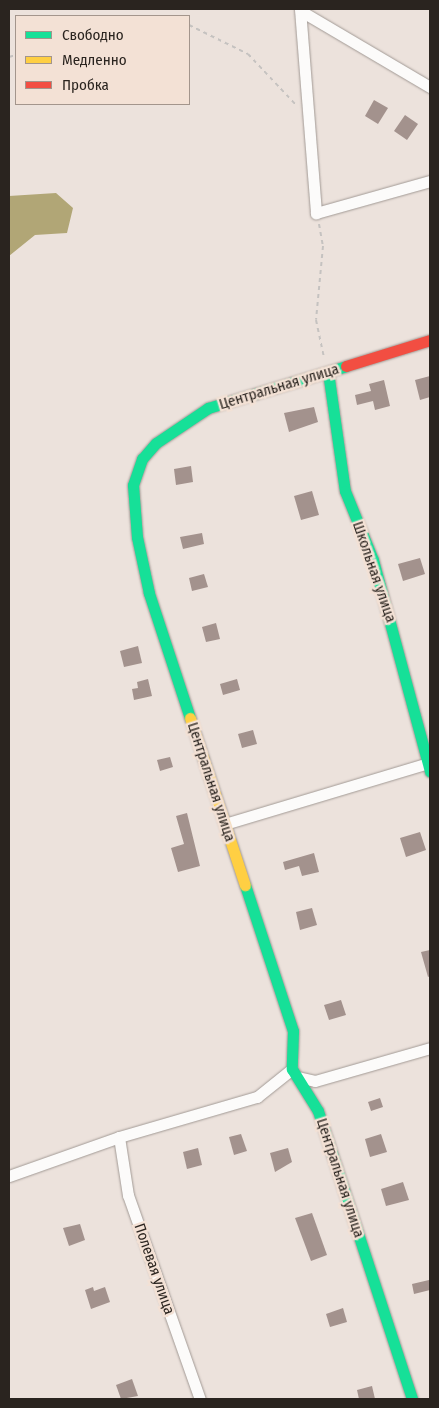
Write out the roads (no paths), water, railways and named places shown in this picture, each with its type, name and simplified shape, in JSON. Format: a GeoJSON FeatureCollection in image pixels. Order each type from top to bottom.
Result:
{"type":"FeatureCollection","features":[{"type":"Feature","properties":{"kind":"street"},"geometry":{"type":"LineString","coordinates":[[300,10],[430,87]]}},
{"type":"Feature","properties":{"kind":"street"},"geometry":{"type":"LineString","coordinates":[[300,10],[316,212],[430,181]]}},
{"type":"Feature","properties":{"kind":"street","name":"Центральная улица"},"geometry":{"type":"LineString","coordinates":[[412,1399],[318,1111],[295,1073],[293,1031],[149,593],[137,537],[133,485],[142,459],[173,427],[208,408],[430,340]]}},
{"type":"Feature","properties":{"kind":"street","name":"Школьная улица"},"geometry":{"type":"LineString","coordinates":[[328,372],[345,491],[373,560],[423,730],[429,767]]}},
{"type":"Feature","properties":{"kind":"street"},"geometry":{"type":"LineString","coordinates":[[225,824],[429,767]]}},
{"type":"Feature","properties":{"kind":"street"},"geometry":{"type":"LineString","coordinates":[[9,1176],[119,1136],[257,1097],[295,1073],[315,1081],[430,1048]]}},
{"type":"Feature","properties":{"kind":"street","name":"Полевая улица"},"geometry":{"type":"LineString","coordinates":[[119,1136],[128,1195],[200,1399]]}}]}
